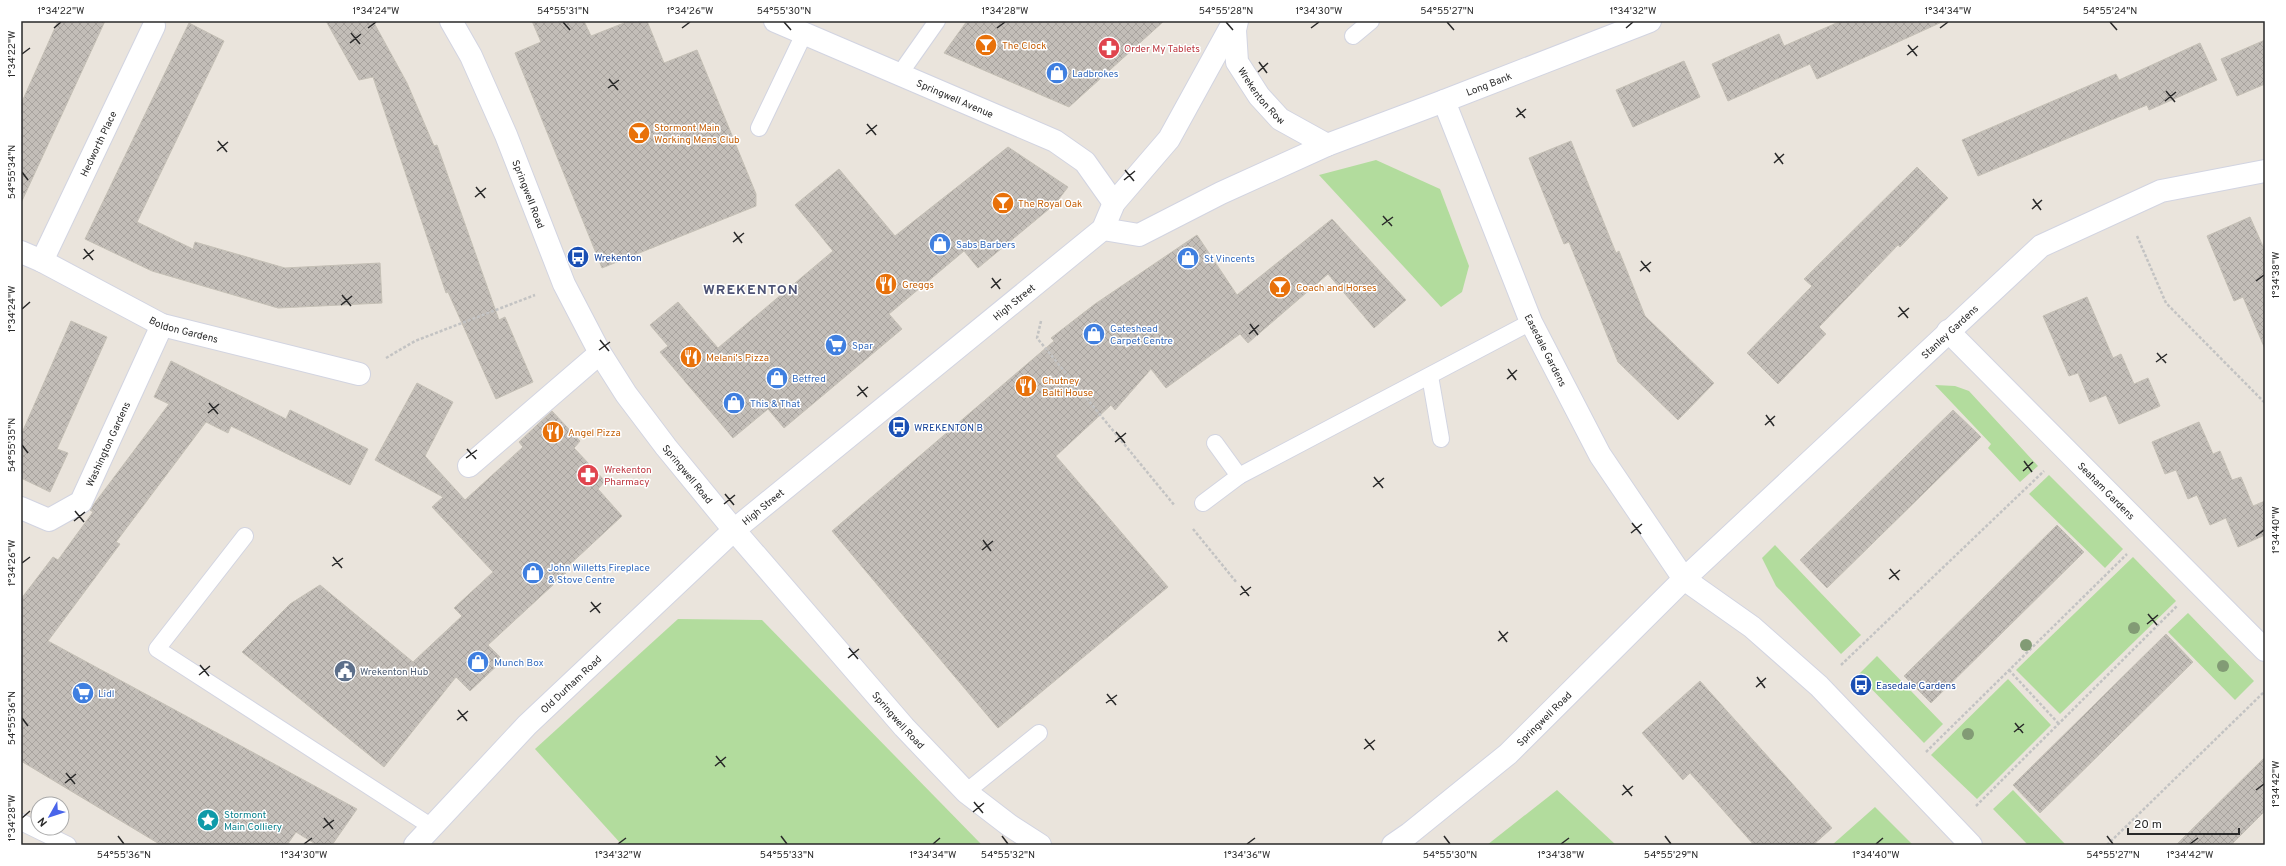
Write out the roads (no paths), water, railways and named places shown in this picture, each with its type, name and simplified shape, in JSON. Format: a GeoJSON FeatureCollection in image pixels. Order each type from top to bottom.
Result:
{"type":"FeatureCollection","features":[{"type":"Feature","properties":{"kind":"street","name":"Springwell Road"},"geometry":{"type":"LineString","coordinates":[[451,21],[471,56],[506,135],[564,284],[600,353],[626,394],[666,447],[734,530],[904,727],[966,792],[1009,825],[1040,845]]}},
{"type":"Feature","properties":{"kind":"street","name":"Springwell Avenue"},"geometry":{"type":"LineString","coordinates":[[775,21],[1055,141],[1085,162],[1114,203]]}},
{"type":"Feature","properties":{"kind":"street"},"geometry":{"type":"LineString","coordinates":[[1234,21],[1169,139],[1114,203],[1103,229],[1139,235],[1221,193],[1327,145]]}},
{"type":"Feature","properties":{"kind":"street","name":"Wrekenton Row"},"geometry":{"type":"LineString","coordinates":[[1238,21],[1235,30],[1238,62],[1259,96],[1280,119],[1327,145]]}},
{"type":"Feature","properties":{"kind":"street","name":"Long Bank"},"geometry":{"type":"LineString","coordinates":[[1327,145],[1444,102],[1650,21]]}},
{"type":"Feature","properties":{"kind":"street","name":"Hedworth Place"},"geometry":{"type":"LineString","coordinates":[[42,261],[154,26]]}},
{"type":"Feature","properties":{"kind":"street","name":"Easedale Gardens"},"geometry":{"type":"LineString","coordinates":[[1444,102],[1531,322],[1600,455],[1684,579]]}},
{"type":"Feature","properties":{"kind":"street","name":"Stanley Gardens"},"geometry":{"type":"LineString","coordinates":[[1684,579],[1948,331],[2041,246],[2161,191],[2265,171]]}},
{"type":"Feature","properties":{"kind":"street","name":"High Street"},"geometry":{"type":"LineString","coordinates":[[734,530],[1103,229]]}},
{"type":"Feature","properties":{"kind":"street","name":"Boldon Gardens"},"geometry":{"type":"LineString","coordinates":[[21,252],[42,261],[162,325],[360,374]]}},
{"type":"Feature","properties":{"kind":"street","name":"Washington Gardens"},"geometry":{"type":"LineString","coordinates":[[21,508],[49,520],[81,502],[162,325]]}},
{"type":"Feature","properties":{"kind":"street","name":"Seaham Gardens"},"geometry":{"type":"LineString","coordinates":[[1948,331],[2265,650]]}},
{"type":"Feature","properties":{"kind":"street"},"geometry":{"type":"LineString","coordinates":[[469,466],[600,353]]}},
{"type":"Feature","properties":{"kind":"street","name":"Old Durham Road"},"geometry":{"type":"LineString","coordinates":[[415,845],[527,725],[734,530]]}},
{"type":"Feature","properties":{"kind":"street","name":"Springwell Road"},"geometry":{"type":"LineString","coordinates":[[1393,845],[1508,754],[1684,579]]}},
{"type":"Feature","properties":{"kind":"street"},"geometry":{"type":"LineString","coordinates":[[1684,579],[1752,627],[1818,686],[1971,845]]}},
{"type":"Feature","properties":{"kind":"lane"},"geometry":{"type":"LineString","coordinates":[[899,75],[937,21]]}},
{"type":"Feature","properties":{"kind":"lane"},"geometry":{"type":"LineString","coordinates":[[1353,36],[1371,21]]}},
{"type":"Feature","properties":{"kind":"lane"},"geometry":{"type":"LineString","coordinates":[[759,128],[804,34]]}},
{"type":"Feature","properties":{"kind":"lane"},"geometry":{"type":"LineString","coordinates":[[1203,503],[1239,476],[1531,322]]}},
{"type":"Feature","properties":{"kind":"lane"},"geometry":{"type":"LineString","coordinates":[[1430,376],[1441,439]]}},
{"type":"Feature","properties":{"kind":"lane"},"geometry":{"type":"LineString","coordinates":[[1215,443],[1239,476]]}},
{"type":"Feature","properties":{"kind":"lane"},"geometry":{"type":"LineString","coordinates":[[245,536],[157,650],[432,827]]}},
{"type":"Feature","properties":{"kind":"lane"},"geometry":{"type":"LineString","coordinates":[[966,792],[1039,733]]}},
{"type":"Feature","properties":{"kind":"lane"},"geometry":{"type":"LineString","coordinates":[[21,822],[68,845]]}},
{"type":"Feature","properties":{"kind":"place","name":"The Clock"},"geometry":{"type":"Point","coordinates":[986,45]}},
{"type":"Feature","properties":{"kind":"place","name":"Order My Tablets"},"geometry":{"type":"Point","coordinates":[1109,48]}},
{"type":"Feature","properties":{"kind":"place","name":"Ladbrokes"},"geometry":{"type":"Point","coordinates":[1057,73]}},
{"type":"Feature","properties":{"kind":"place","name":"Stormont Main Working Mens Club"},"geometry":{"type":"Point","coordinates":[639,133]}},
{"type":"Feature","properties":{"kind":"place","name":"The Royal Oak"},"geometry":{"type":"Point","coordinates":[1003,203]}},
{"type":"Feature","properties":{"kind":"place","name":"Sabs Barbers"},"geometry":{"type":"Point","coordinates":[940,244]}},
{"type":"Feature","properties":{"kind":"place","name":"Wrekenton"},"geometry":{"type":"Point","coordinates":[578,257]}},
{"type":"Feature","properties":{"kind":"place","name":"St Vincents"},"geometry":{"type":"Point","coordinates":[1188,258]}},
{"type":"Feature","properties":{"kind":"place","name":"Greggs"},"geometry":{"type":"Point","coordinates":[886,284]}},
{"type":"Feature","properties":{"kind":"place","name":"Coach and Horses"},"geometry":{"type":"Point","coordinates":[1280,287]}},
{"type":"Feature","properties":{"kind":"place","name":"Gateshead Carpet Centre"},"geometry":{"type":"Point","coordinates":[1094,334]}},
{"type":"Feature","properties":{"kind":"place","name":"Spar"},"geometry":{"type":"Point","coordinates":[836,345]}},
{"type":"Feature","properties":{"kind":"place","name":"Melani's Pizza"},"geometry":{"type":"Point","coordinates":[691,357]}},
{"type":"Feature","properties":{"kind":"place","name":"Betfred"},"geometry":{"type":"Point","coordinates":[777,378]}},
{"type":"Feature","properties":{"kind":"place","name":"Chutney Balti House"},"geometry":{"type":"Point","coordinates":[1026,386]}},
{"type":"Feature","properties":{"kind":"place","name":"This & That"},"geometry":{"type":"Point","coordinates":[734,403]}},
{"type":"Feature","properties":{"kind":"place","name":"WREKENTON B"},"geometry":{"type":"Point","coordinates":[899,427]}},
{"type":"Feature","properties":{"kind":"place","name":"Angel Pizza"},"geometry":{"type":"Point","coordinates":[553,432]}},
{"type":"Feature","properties":{"kind":"place","name":"Wrekenton Pharmacy"},"geometry":{"type":"Point","coordinates":[588,475]}},
{"type":"Feature","properties":{"kind":"place","name":"John Willetts Fireplace & Stove Centre"},"geometry":{"type":"Point","coordinates":[533,573]}},
{"type":"Feature","properties":{"kind":"place","name":"Munch Box"},"geometry":{"type":"Point","coordinates":[478,662]}},
{"type":"Feature","properties":{"kind":"place","name":"Wrekenton Hub"},"geometry":{"type":"Point","coordinates":[345,671]}},
{"type":"Feature","properties":{"kind":"place","name":"Easedale Gardens"},"geometry":{"type":"Point","coordinates":[1861,685]}},
{"type":"Feature","properties":{"kind":"place","name":"Lidl"},"geometry":{"type":"Point","coordinates":[83,693]}},
{"type":"Feature","properties":{"kind":"place","name":"Stormont Main Colliery"},"geometry":{"type":"Point","coordinates":[208,820]}},
{"type":"Feature","properties":{"kind":"district","name":"WREKENTON"},"geometry":{"type":"Point","coordinates":[751,289]}}]}
